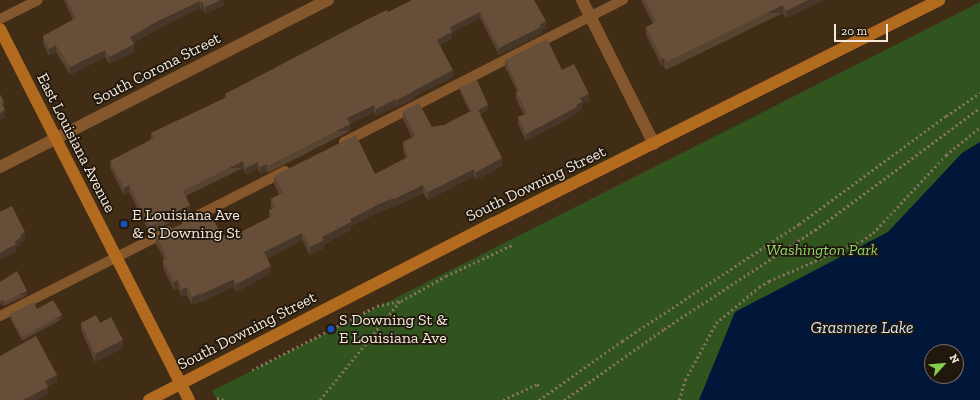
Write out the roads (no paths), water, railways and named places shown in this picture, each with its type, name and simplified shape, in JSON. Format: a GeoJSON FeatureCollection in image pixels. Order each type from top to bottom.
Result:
{"type":"FeatureCollection","features":[{"type":"Feature","properties":{"kind":"main road","name":"South Downing Street"},"geometry":{"type":"LineString","coordinates":[[149,400],[494,223],[939,0]]}},
{"type":"Feature","properties":{"kind":"main road","name":"East Louisiana Avenue"},"geometry":{"type":"LineString","coordinates":[[0,29],[189,400]]}},
{"type":"Feature","properties":{"kind":"street","name":"South Corona Street"},"geometry":{"type":"LineString","coordinates":[[0,167],[328,0]]}},
{"type":"Feature","properties":{"kind":"street"},"geometry":{"type":"LineString","coordinates":[[582,0],[654,144]]}},
{"type":"Feature","properties":{"kind":"lane"},"geometry":{"type":"LineString","coordinates":[[0,20],[38,0]]}},
{"type":"Feature","properties":{"kind":"lane"},"geometry":{"type":"LineString","coordinates":[[335,146],[623,0]]}},
{"type":"Feature","properties":{"kind":"lane"},"geometry":{"type":"LineString","coordinates":[[0,316],[292,168]]}},
{"type":"Feature","properties":{"kind":"water","name":"Grasmere Lake"},"geometry":{"type":"Polygon","coordinates":[[[980,142],[980,400],[699,400],[735,312],[888,232],[962,153],[980,142]]]}},
{"type":"Feature","properties":{"kind":"place","name":"E Louisiana Ave & S Downing St"},"geometry":{"type":"Point","coordinates":[124,224]}},
{"type":"Feature","properties":{"kind":"place","name":"S Downing St & E Louisiana Ave"},"geometry":{"type":"Point","coordinates":[331,329]}},
{"type":"Feature","properties":{"kind":"park label","name":"Washington Park"},"geometry":{"type":"Point","coordinates":[822,250]}}]}
